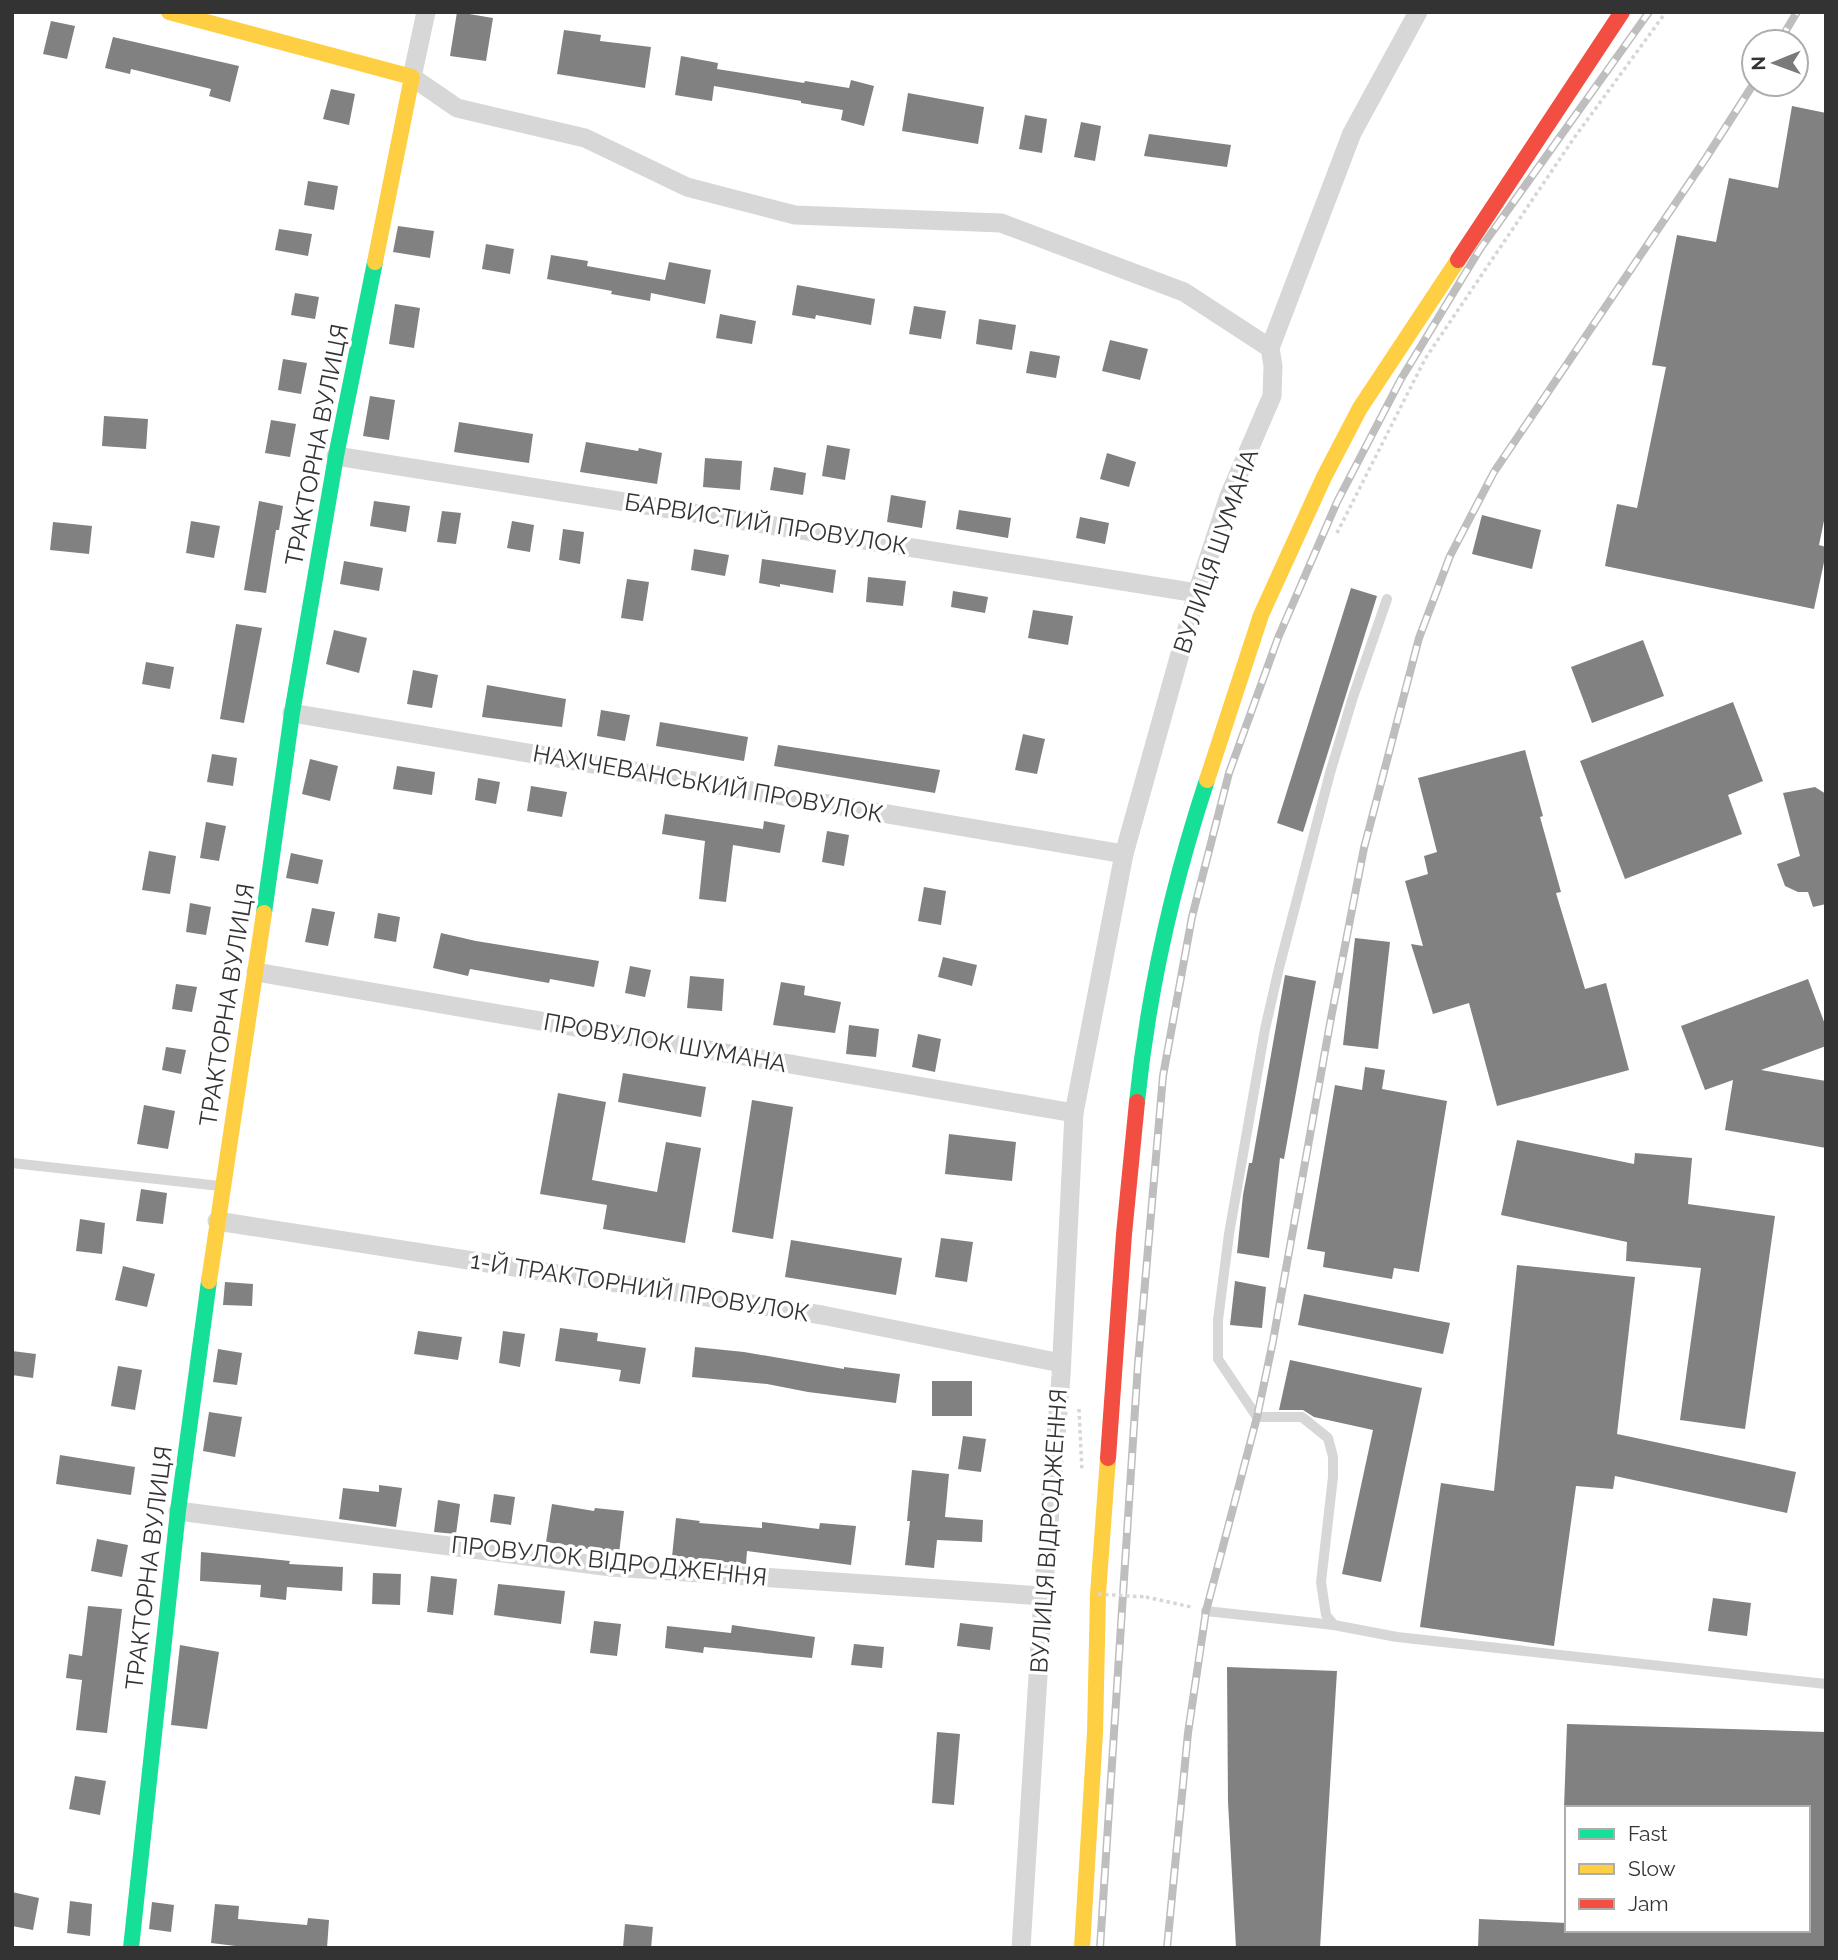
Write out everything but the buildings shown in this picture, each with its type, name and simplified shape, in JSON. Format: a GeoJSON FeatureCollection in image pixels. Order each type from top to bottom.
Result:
{"type":"FeatureCollection","features":[{"type":"Feature","properties":{"kind":"street"},"geometry":{"type":"LineString","coordinates":[[169,12],[412,76],[457,108],[585,138],[687,187],[795,215],[1001,223],[1184,292],[1270,348]]}},
{"type":"Feature","properties":{"kind":"street"},"geometry":{"type":"LineString","coordinates":[[412,76],[426,12]]}},
{"type":"Feature","properties":{"kind":"street","name":"ВУЛИЦЯ ШУМАНА"},"geometry":{"type":"LineString","coordinates":[[1074,1113],[1124,854],[1197,593],[1229,496],[1272,396],[1273,366],[1270,348],[1352,133],[1418,12]]}},
{"type":"Feature","properties":{"kind":"street"},"geometry":{"type":"LineString","coordinates":[[1082,1948],[1095,1733],[1098,1594],[1127,1195],[1141,1065],[1177,879],[1229,707],[1261,615],[1281,567],[1354,420],[1622,12]]}},
{"type":"Feature","properties":{"kind":"street","name":"ТРАКТОРНА ВУЛИЦЯ"},"geometry":{"type":"LineString","coordinates":[[131,1948],[178,1511],[217,1221],[256,972],[292,713],[336,456],[412,76]]}},
{"type":"Feature","properties":{"kind":"street","name":"БАРВИСТИЙ ПРОВУЛОК"},"geometry":{"type":"LineString","coordinates":[[336,456],[1197,593]]}},
{"type":"Feature","properties":{"kind":"street","name":"НАХІЧЕВАНСЬКИЙ ПРОВУЛОК"},"geometry":{"type":"LineString","coordinates":[[292,713],[1124,854]]}},
{"type":"Feature","properties":{"kind":"street","name":"ПРОВУЛОК ШУМАНА"},"geometry":{"type":"LineString","coordinates":[[256,972],[1074,1113]]}},
{"type":"Feature","properties":{"kind":"street","name":"ВУЛИЦЯ ВІДРОДЖЕННЯ"},"geometry":{"type":"LineString","coordinates":[[1021,1948],[1061,1363],[1074,1113]]}},
{"type":"Feature","properties":{"kind":"street","name":"1-Й ТРАКТОРНИЙ ПРОВУЛОК"},"geometry":{"type":"LineString","coordinates":[[217,1221],[822,1315],[1061,1363]]}},
{"type":"Feature","properties":{"kind":"street","name":"ПРОВУЛОК ВІДРОДЖЕННЯ"},"geometry":{"type":"LineString","coordinates":[[178,1511],[611,1567],[1043,1596]]}},
{"type":"Feature","properties":{"kind":"lane"},"geometry":{"type":"LineString","coordinates":[[1334,1625],[1326,1615],[1321,1582],[1333,1477],[1333,1457],[1328,1438],[1302,1417],[1256,1417],[1218,1359],[1218,1320],[1234,1207],[1265,1029],[1279,968],[1330,773],[1356,685],[1387,599]]}},
{"type":"Feature","properties":{"kind":"lane"},"geometry":{"type":"LineString","coordinates":[[12,1163],[222,1187]]}},
{"type":"Feature","properties":{"kind":"lane"},"geometry":{"type":"LineString","coordinates":[[1206,1611],[1334,1625],[1397,1637],[1826,1684]]}},
{"type":"Feature","properties":{"kind":"path"},"geometry":{"type":"LineString","coordinates":[[1337,533],[1425,359],[1574,138],[1666,12]]}},
{"type":"Feature","properties":{"kind":"path"},"geometry":{"type":"LineString","coordinates":[[1098,1594],[1146,1597],[1206,1611]]}},
{"type":"Feature","properties":{"kind":"railway"},"geometry":{"type":"LineString","coordinates":[[1100,1948],[1138,1364],[1163,1076],[1192,917],[1229,773],[1278,638],[1337,502],[1401,379],[1480,249],[1649,12]]}},
{"type":"Feature","properties":{"kind":"railway"},"geometry":{"type":"LineString","coordinates":[[1787,28],[1797,12]]}},
{"type":"Feature","properties":{"kind":"railway"},"geometry":{"type":"LineString","coordinates":[[1167,1948],[1188,1733],[1206,1611],[1257,1417],[1273,1341],[1364,848],[1419,638],[1450,556],[1494,472],[1744,98]]}},
{"type":"Feature","properties":{"kind":"traffic: fast"},"geometry":{"type":"LineString","coordinates":[[264,913],[292,713],[336,456],[375,262]]}},
{"type":"Feature","properties":{"kind":"traffic: fast"},"geometry":{"type":"LineString","coordinates":[[1137,1102],[1163,939],[1183,858],[1207,780]]}},
{"type":"Feature","properties":{"kind":"traffic: fast"},"geometry":{"type":"LineString","coordinates":[[131,1948],[178,1511],[209,1281]]}},
{"type":"Feature","properties":{"kind":"traffic: slow"},"geometry":{"type":"LineString","coordinates":[[169,12],[412,77],[375,262]]}},
{"type":"Feature","properties":{"kind":"traffic: slow"},"geometry":{"type":"LineString","coordinates":[[1207,780],[1261,615],[1324,477],[1360,408],[1458,260]]}},
{"type":"Feature","properties":{"kind":"traffic: slow"},"geometry":{"type":"LineString","coordinates":[[209,1281],[264,913]]}},
{"type":"Feature","properties":{"kind":"traffic: slow"},"geometry":{"type":"LineString","coordinates":[[1082,1948],[1095,1733],[1098,1594],[1108,1458]]}},
{"type":"Feature","properties":{"kind":"traffic: jam"},"geometry":{"type":"LineString","coordinates":[[1458,260],[1622,12]]}},
{"type":"Feature","properties":{"kind":"traffic: jam"},"geometry":{"type":"LineString","coordinates":[[1108,1458],[1124,1234],[1137,1102]]}}]}
